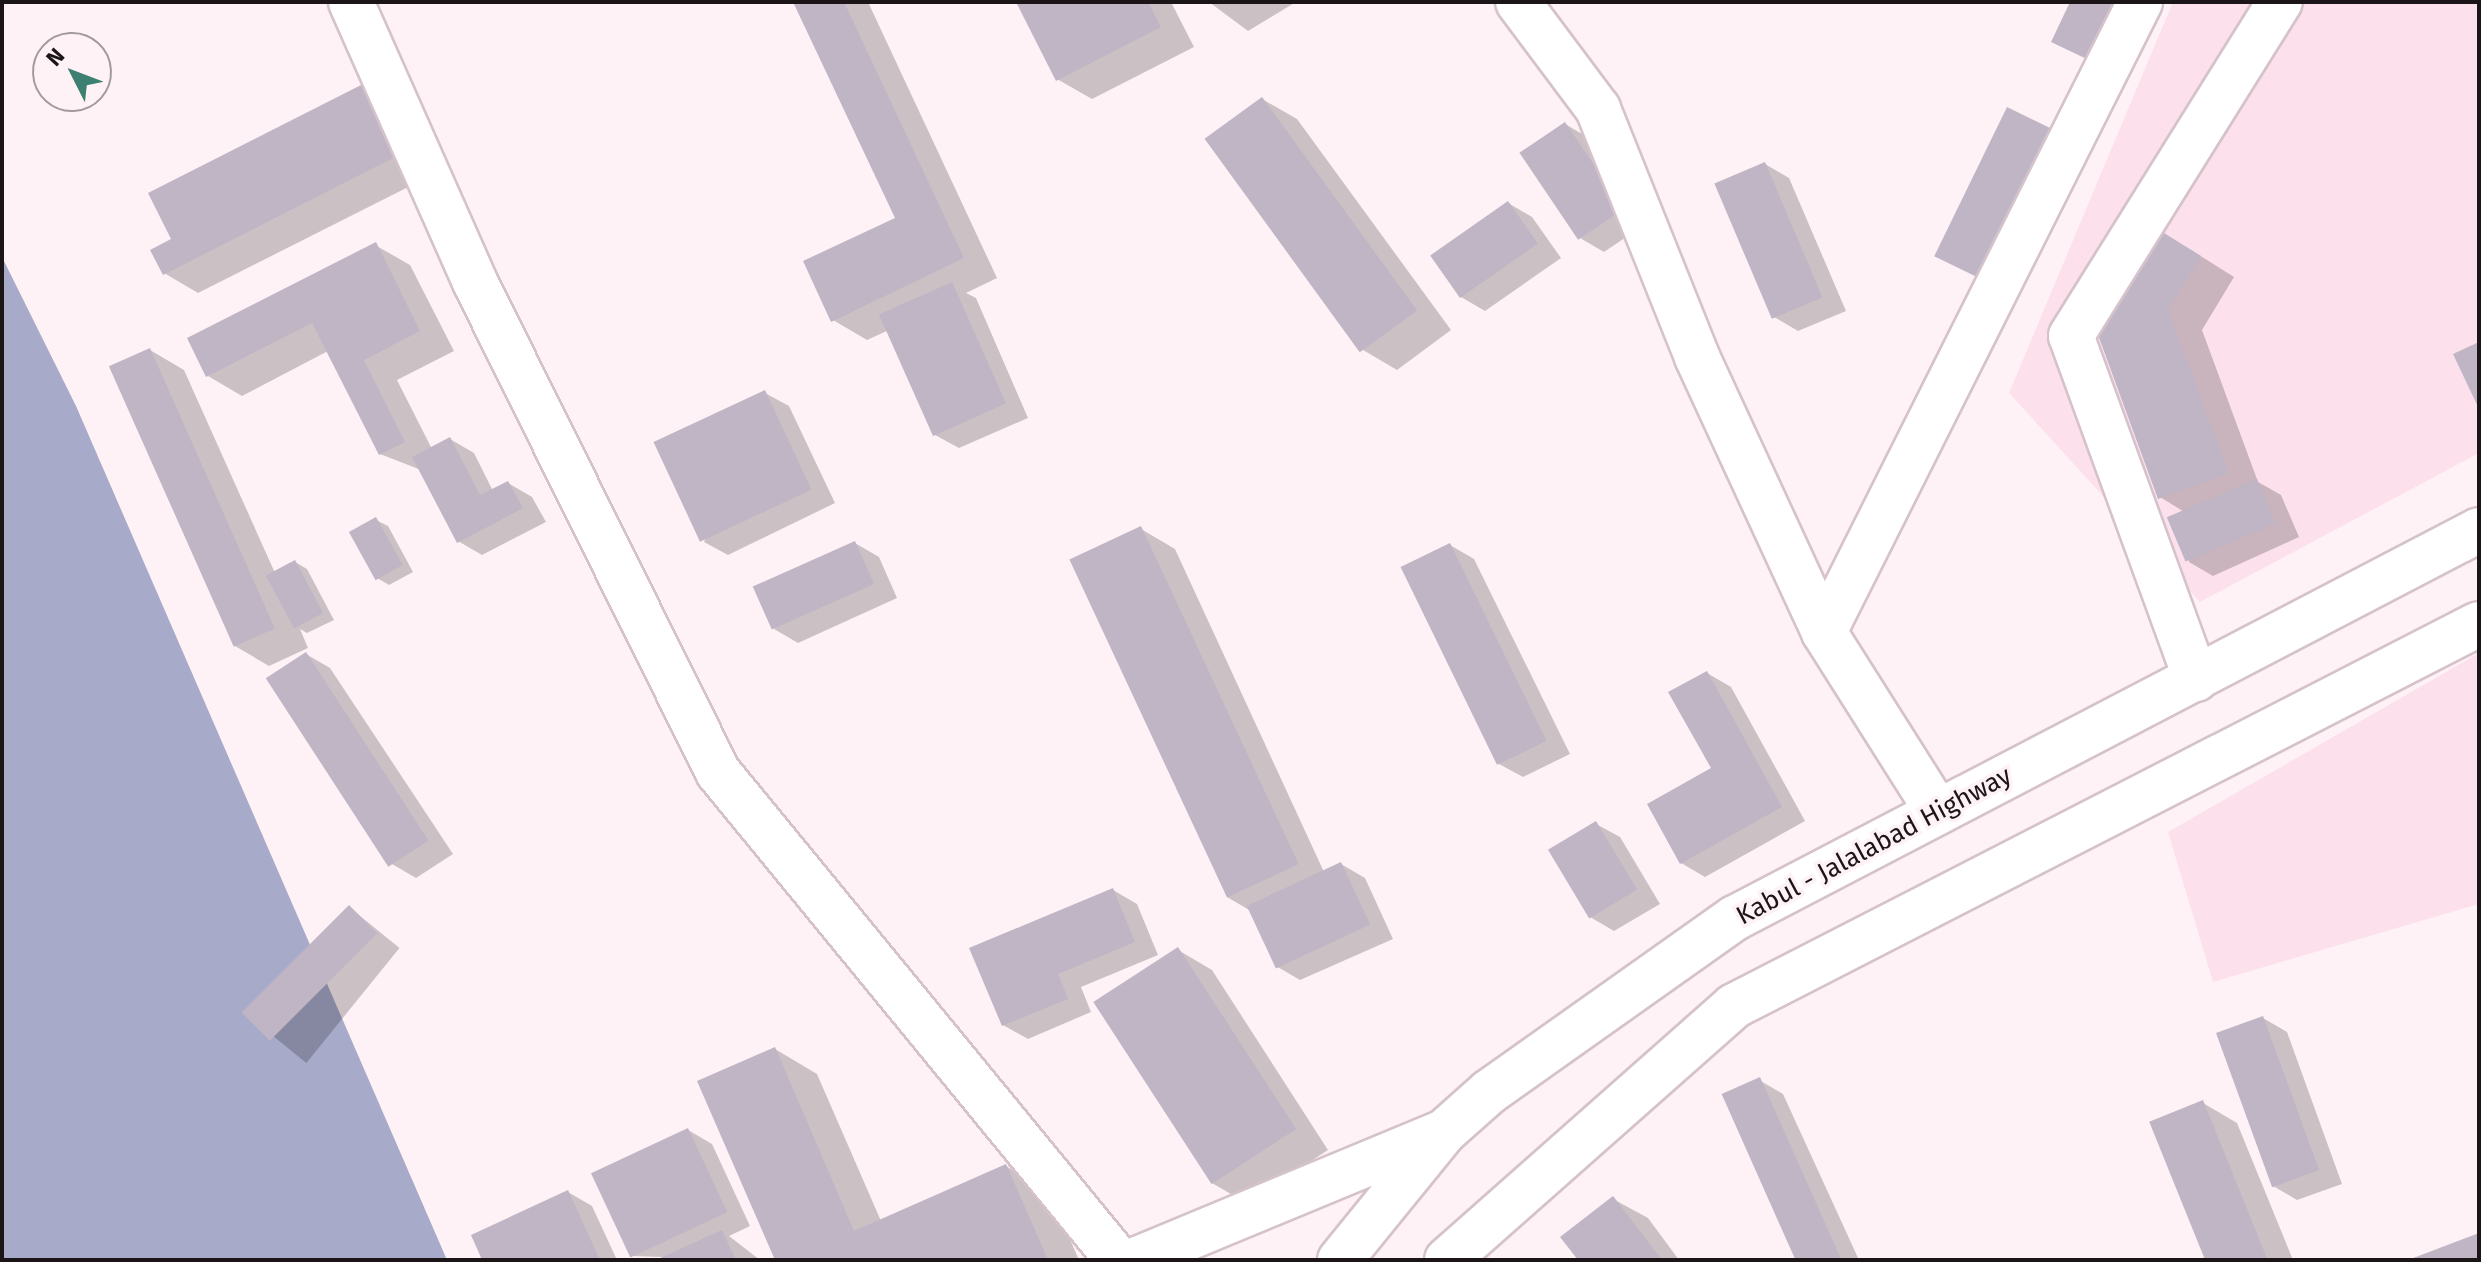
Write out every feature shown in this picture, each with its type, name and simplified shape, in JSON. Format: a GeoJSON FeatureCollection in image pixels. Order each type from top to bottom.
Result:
{"type":"FeatureCollection","features":[{"type":"Feature","properties":{"kind":"main road"},"geometry":{"type":"LineString","coordinates":[[351,2],[475,282],[718,772],[1118,1260]]}},
{"type":"Feature","properties":{"kind":"main road"},"geometry":{"type":"LineString","coordinates":[[1518,2],[1598,109],[1697,357],[1824,632],[1937,811]]}},
{"type":"Feature","properties":{"kind":"main road"},"geometry":{"type":"LineString","coordinates":[[1824,632],[2140,2]]}},
{"type":"Feature","properties":{"kind":"main road"},"geometry":{"type":"LineString","coordinates":[[2196,679],[2071,336],[2280,2]]}},
{"type":"Feature","properties":{"kind":"main road","name":"Kabul - Jalalabad Highway"},"geometry":{"type":"LineString","coordinates":[[1340,1260],[1444,1132],[1581,1022],[1735,918],[2479,530]]}},
{"type":"Feature","properties":{"kind":"main road"},"geometry":{"type":"LineString","coordinates":[[1447,1260],[1734,1006],[2479,624]]}},
{"type":"Feature","properties":{"kind":"main road"},"geometry":{"type":"LineString","coordinates":[[1135,1260],[1181,1250],[1444,1132]]}},
{"type":"Feature","properties":{"kind":"shaded area"},"geometry":{"type":"Polygon","coordinates":[[[2173,2],[2479,2],[2479,453],[2200,602],[2009,393],[2173,2]]]}},
{"type":"Feature","properties":{"kind":"shaded area"},"geometry":{"type":"Polygon","coordinates":[[[2479,653],[2479,904],[2213,982],[2168,832],[2479,653]]]}},
{"type":"Feature","properties":{"kind":"water"},"geometry":{"type":"Polygon","coordinates":[[[2,257],[76,406],[447,1260],[2,1260],[2,257]]]}},
{"type":"Feature","properties":{"kind":"building"},"geometry":{"type":"Polygon","coordinates":[[[793,2],[844,2],[964,258],[831,322],[803,261],[895,218],[793,2]]]}},
{"type":"Feature","properties":{"kind":"building"},"geometry":{"type":"Polygon","coordinates":[[[1016,2],[1148,2],[1161,27],[1056,81],[1016,2]]]}},
{"type":"Feature","properties":{"kind":"building"},"geometry":{"type":"Polygon","coordinates":[[[2070,2],[2119,2],[2091,61],[2051,42],[2070,2]]]}},
{"type":"Feature","properties":{"kind":"building"},"geometry":{"type":"Polygon","coordinates":[[[367,82],[403,153],[163,275],[150,250],[171,239],[148,193],[367,82]]]}},
{"type":"Feature","properties":{"kind":"building"},"geometry":{"type":"Polygon","coordinates":[[[1262,97],[1417,311],[1360,352],[1205,139],[1262,97]]]}},
{"type":"Feature","properties":{"kind":"building"},"geometry":{"type":"Polygon","coordinates":[[[2007,107],[2056,131],[1984,280],[1934,256],[2007,107]]]}},
{"type":"Feature","properties":{"kind":"building"},"geometry":{"type":"Polygon","coordinates":[[[1565,122],[1624,209],[1578,240],[1519,153],[1565,122]]]}},
{"type":"Feature","properties":{"kind":"building"},"geometry":{"type":"Polygon","coordinates":[[[1765,162],[1822,297],[1772,319],[1714,183],[1765,162]]]}},
{"type":"Feature","properties":{"kind":"building"},"geometry":{"type":"Polygon","coordinates":[[[1508,201],[1538,244],[1460,298],[1430,255],[1508,201]]]}},
{"type":"Feature","properties":{"kind":"building"},"geometry":{"type":"Polygon","coordinates":[[[2156,228],[2201,256],[2168,310],[2229,473],[2158,499],[2097,332],[2156,228]]]}},
{"type":"Feature","properties":{"kind":"building"},"geometry":{"type":"Polygon","coordinates":[[[376,242],[420,331],[364,360],[405,442],[379,455],[312,323],[206,377],[187,338],[376,242]]]}},
{"type":"Feature","properties":{"kind":"building"},"geometry":{"type":"Polygon","coordinates":[[[952,282],[1006,404],[933,436],[879,315],[952,282]]]}},
{"type":"Feature","properties":{"kind":"building"},"geometry":{"type":"Polygon","coordinates":[[[2479,342],[2479,409],[2453,354],[2479,342]]]}},
{"type":"Feature","properties":{"kind":"building"},"geometry":{"type":"Polygon","coordinates":[[[150,348],[275,628],[234,647],[109,366],[150,348]]]}},
{"type":"Feature","properties":{"kind":"building"},"geometry":{"type":"Polygon","coordinates":[[[765,390],[811,490],[700,542],[654,442],[765,390]]]}},
{"type":"Feature","properties":{"kind":"building"},"geometry":{"type":"Polygon","coordinates":[[[450,437],[480,495],[508,481],[523,508],[457,543],[412,457],[450,437]]]}},
{"type":"Feature","properties":{"kind":"building"},"geometry":{"type":"Polygon","coordinates":[[[2257,479],[2276,523],[2186,561],[2167,517],[2257,479]]]}},
{"type":"Feature","properties":{"kind":"building"},"geometry":{"type":"Polygon","coordinates":[[[376,517],[403,565],[376,580],[349,532],[376,517]]]}},
{"type":"Feature","properties":{"kind":"building"},"geometry":{"type":"Polygon","coordinates":[[[1141,526],[1299,864],[1227,897],[1069,559],[1141,526]]]}},
{"type":"Feature","properties":{"kind":"building"},"geometry":{"type":"Polygon","coordinates":[[[855,541],[874,584],[772,629],[753,587],[855,541]]]}},
{"type":"Feature","properties":{"kind":"building"},"geometry":{"type":"Polygon","coordinates":[[[1450,543],[1546,741],[1497,765],[1401,567],[1450,543]]]}},
{"type":"Feature","properties":{"kind":"building"},"geometry":{"type":"Polygon","coordinates":[[[295,560],[323,613],[294,628],[266,575],[295,560]]]}},
{"type":"Feature","properties":{"kind":"building"},"geometry":{"type":"Polygon","coordinates":[[[306,652],[429,841],[388,867],[266,678],[306,652]]]}},
{"type":"Feature","properties":{"kind":"building"},"geometry":{"type":"Polygon","coordinates":[[[1707,671],[1782,807],[1680,864],[1647,804],[1711,768],[1668,692],[1707,671]]]}},
{"type":"Feature","properties":{"kind":"building"},"geometry":{"type":"Polygon","coordinates":[[[1596,821],[1637,890],[1589,918],[1548,850],[1596,821]]]}},
{"type":"Feature","properties":{"kind":"building"},"geometry":{"type":"Polygon","coordinates":[[[1341,862],[1370,925],[1276,968],[1247,906],[1341,862]]]}},
{"type":"Feature","properties":{"kind":"building"},"geometry":{"type":"Polygon","coordinates":[[[1113,888],[1135,942],[1058,974],[1068,999],[1002,1026],[969,948],[1113,888]]]}},
{"type":"Feature","properties":{"kind":"building"},"geometry":{"type":"Polygon","coordinates":[[[349,905],[377,933],[270,1041],[242,1012],[349,905]]]}},
{"type":"Feature","properties":{"kind":"building"},"geometry":{"type":"Polygon","coordinates":[[[1178,947],[1296,1129],[1211,1184],[1093,1002],[1178,947]]]}},
{"type":"Feature","properties":{"kind":"building"},"geometry":{"type":"Polygon","coordinates":[[[2263,1016],[2319,1170],[2272,1187],[2216,1033],[2263,1016]]]}},
{"type":"Feature","properties":{"kind":"building"},"geometry":{"type":"Polygon","coordinates":[[[775,1047],[854,1231],[1006,1164],[1048,1260],[775,1260],[697,1081],[775,1047]]]}},
{"type":"Feature","properties":{"kind":"building"},"geometry":{"type":"Polygon","coordinates":[[[1760,1077],[1841,1260],[1796,1260],[1722,1094],[1760,1077]]]}},
{"type":"Feature","properties":{"kind":"building"},"geometry":{"type":"Polygon","coordinates":[[[2203,1100],[2268,1260],[2205,1260],[2149,1122],[2203,1100]]]}},
{"type":"Feature","properties":{"kind":"building"},"geometry":{"type":"Polygon","coordinates":[[[688,1128],[727,1212],[630,1258],[591,1173],[688,1128]]]}},
{"type":"Feature","properties":{"kind":"building"},"geometry":{"type":"Polygon","coordinates":[[[568,1190],[600,1260],[482,1260],[471,1235],[568,1190]]]}},
{"type":"Feature","properties":{"kind":"building"},"geometry":{"type":"Polygon","coordinates":[[[1613,1196],[1662,1260],[1578,1260],[1560,1237],[1613,1196]]]}},
{"type":"Feature","properties":{"kind":"building"},"geometry":{"type":"Polygon","coordinates":[[[722,1230],[736,1260],[656,1260],[722,1230]]]}},
{"type":"Feature","properties":{"kind":"building"},"geometry":{"type":"Polygon","coordinates":[[[2479,1233],[2479,1260],[2408,1260],[2479,1233]]]}}]}
